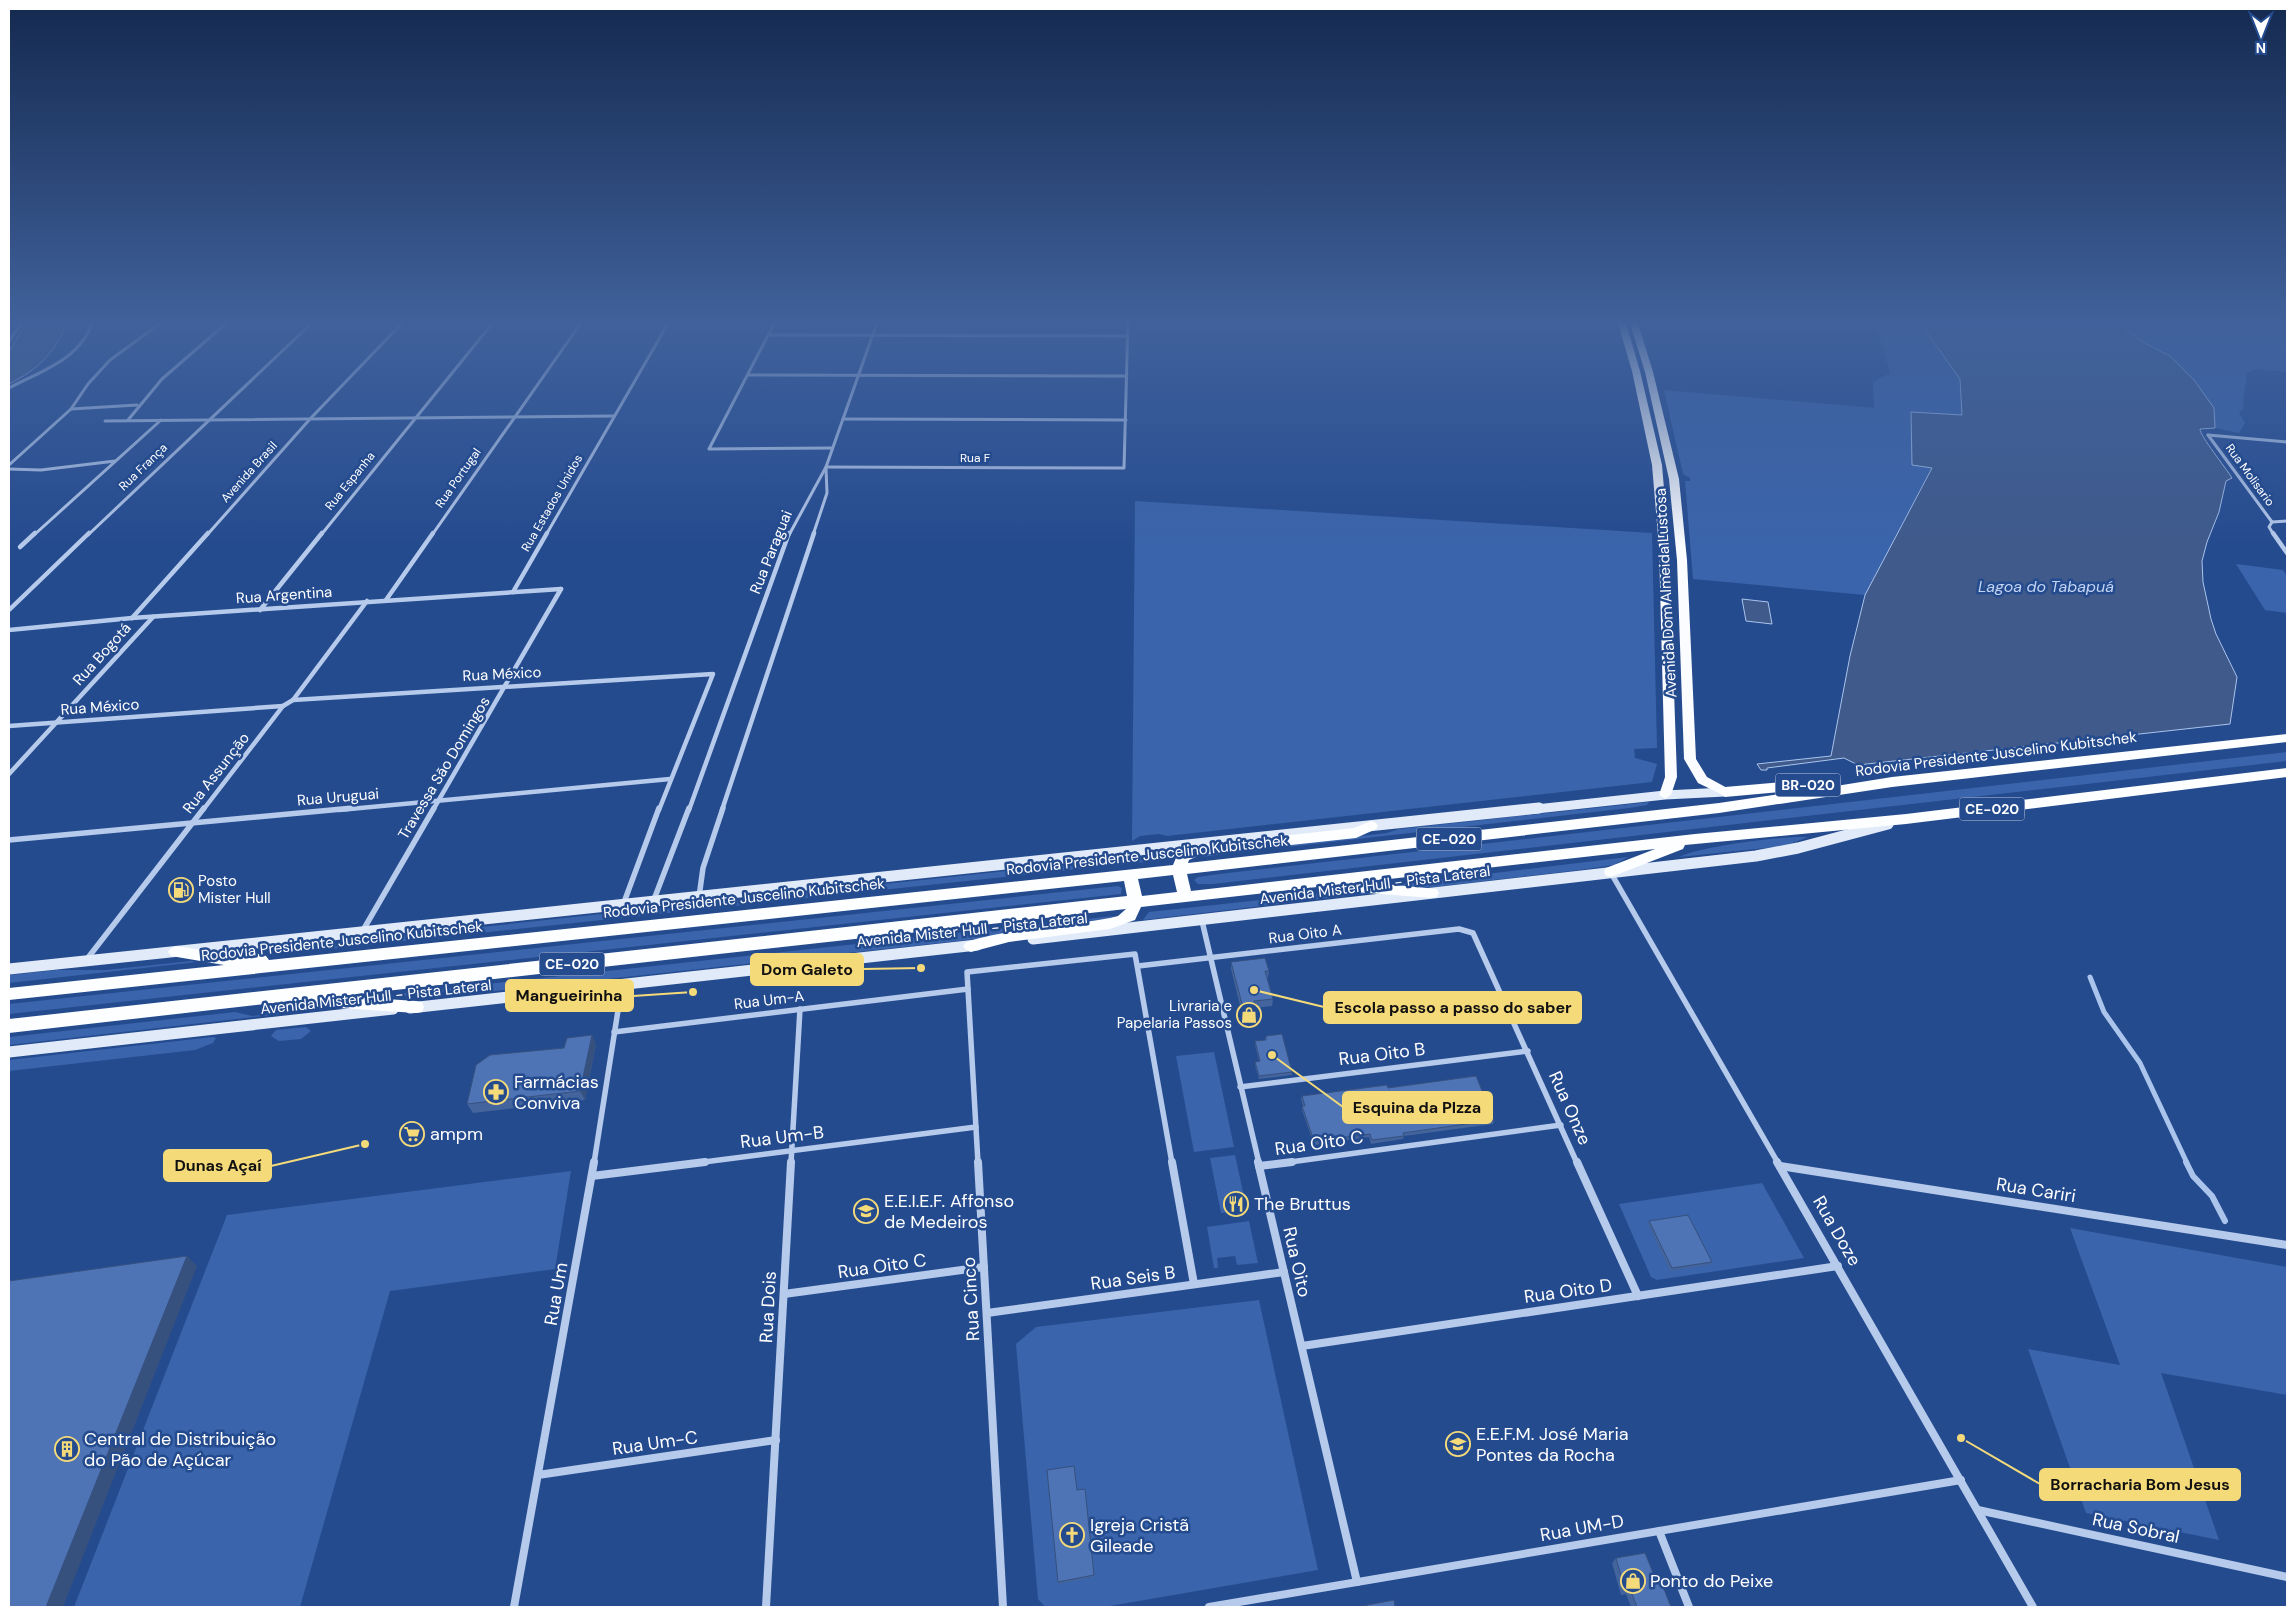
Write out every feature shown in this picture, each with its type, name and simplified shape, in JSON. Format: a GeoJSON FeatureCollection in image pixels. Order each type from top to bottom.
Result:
{"type":"FeatureCollection","features":[{"type":"Feature","properties":{"kind":"highway","name":"Rodovia Presidente Juscelino Kubitschek"},"geometry":{"type":"LineString","coordinates":[[9,994],[1130,875],[1719,808],[1892,782],[2287,738]]}},
{"type":"Feature","properties":{"kind":"highway","name":"CE-020"},"geometry":{"type":"LineString","coordinates":[[9,1026],[1309,884],[1695,838],[1906,819],[2287,772]]}},
{"type":"Feature","properties":{"kind":"highway","name":"BR-020"},"geometry":{"type":"LineString","coordinates":[[1725,792],[1851,781],[1892,782]]}},
{"type":"Feature","properties":{"kind":"highway"},"geometry":{"type":"LineString","coordinates":[[1185,897],[1179,869],[1183,857],[1198,850],[1356,833],[1371,826]]}},
{"type":"Feature","properties":{"kind":"highway"},"geometry":{"type":"LineString","coordinates":[[1611,872],[1695,838]]}},
{"type":"Feature","properties":{"kind":"highway"},"geometry":{"type":"LineString","coordinates":[[971,946],[1010,936],[1121,921],[1130,916],[1136,903],[1130,875]]}},
{"type":"Feature","properties":{"kind":"highway"},"geometry":{"type":"LineString","coordinates":[[1309,884],[1432,893]]}},
{"type":"Feature","properties":{"kind":"highway"},"geometry":{"type":"LineString","coordinates":[[176,952],[222,959],[304,963]]}},
{"type":"Feature","properties":{"kind":"highway"},"geometry":{"type":"LineString","coordinates":[[272,997],[416,1007]]}},
{"type":"Feature","properties":{"kind":"main road","name":"Avenida Dom Almeida Lustosa"},"geometry":{"type":"LineString","coordinates":[[1641,395],[1657,466],[1664,547],[1671,756],[1671,777],[1666,795]]}},
{"type":"Feature","properties":{"kind":"main road","name":"Avenida Dom Almeida Lustosa"},"geometry":{"type":"LineString","coordinates":[[1654,395],[1674,479],[1684,625],[1690,759],[1696,775],[1706,784],[1725,792]]}},
{"type":"Feature","properties":{"kind":"main road"},"geometry":{"type":"LineString","coordinates":[[1666,623],[1684,625]]}},
{"type":"Feature","properties":{"kind":"main road"},"geometry":{"type":"LineString","coordinates":[[1671,756],[1690,759]]}},
{"type":"Feature","properties":{"kind":"main road","name":"BR-020"},"geometry":{"type":"LineString","coordinates":[[9,969],[1666,795],[1725,792]]}},
{"type":"Feature","properties":{"kind":"main road","name":"Avenida Mister Hull - Pista Lateral"},"geometry":{"type":"LineString","coordinates":[[9,1052],[971,946],[1756,856],[1798,848],[1906,819]]}},
{"type":"Feature","properties":{"kind":"street"},"geometry":{"type":"LineString","coordinates":[[9,465],[71,409],[80,395]]}},
{"type":"Feature","properties":{"kind":"street"},"geometry":{"type":"LineString","coordinates":[[128,420],[137,406],[147,395]]}},
{"type":"Feature","properties":{"kind":"street","name":"Rua França"},"geometry":{"type":"LineString","coordinates":[[9,610],[234,395]]}},
{"type":"Feature","properties":{"kind":"street","name":"Avenida Brasil"},"geometry":{"type":"LineString","coordinates":[[132,618],[333,395]]}},
{"type":"Feature","properties":{"kind":"street","name":"Rua Espanha"},"geometry":{"type":"LineString","coordinates":[[260,610],[433,395]]}},
{"type":"Feature","properties":{"kind":"street","name":"Rua Portugal"},"geometry":{"type":"LineString","coordinates":[[386,600],[529,395]]}},
{"type":"Feature","properties":{"kind":"street","name":"Rua Estados Unidos"},"geometry":{"type":"LineString","coordinates":[[513,592],[625,395]]}},
{"type":"Feature","properties":{"kind":"street"},"geometry":{"type":"LineString","coordinates":[[738,395],[710,449],[832,448]]}},
{"type":"Feature","properties":{"kind":"street"},"geometry":{"type":"LineString","coordinates":[[699,897],[703,868],[827,493],[826,468],[851,395]]}},
{"type":"Feature","properties":{"kind":"street"},"geometry":{"type":"LineString","coordinates":[[843,420],[1126,420],[1127,395]]}},
{"type":"Feature","properties":{"kind":"street"},"geometry":{"type":"LineString","coordinates":[[71,409],[137,406]]}},
{"type":"Feature","properties":{"kind":"street"},"geometry":{"type":"LineString","coordinates":[[105,421],[613,416]]}},
{"type":"Feature","properties":{"kind":"street"},"geometry":{"type":"LineString","coordinates":[[20,547],[162,420]]}},
{"type":"Feature","properties":{"kind":"street","name":"Rua F"},"geometry":{"type":"LineString","coordinates":[[826,468],[1124,468],[1126,420]]}},
{"type":"Feature","properties":{"kind":"street","name":"Rua Molisario"},"geometry":{"type":"LineString","coordinates":[[2287,442],[2208,435],[2272,522],[2269,527],[2287,553]]}},
{"type":"Feature","properties":{"kind":"street"},"geometry":{"type":"LineString","coordinates":[[9,469],[41,470],[117,461]]}},
{"type":"Feature","properties":{"kind":"street","name":"Rua Paraguai"},"geometry":{"type":"LineString","coordinates":[[653,902],[668,867],[791,529],[826,468]]}},
{"type":"Feature","properties":{"kind":"street"},"geometry":{"type":"LineString","coordinates":[[2272,522],[2287,521]]}},
{"type":"Feature","properties":{"kind":"street","name":"Rua Argentina"},"geometry":{"type":"LineString","coordinates":[[9,630],[132,618],[561,589]]}},
{"type":"Feature","properties":{"kind":"street","name":"Travessa São Domingos"},"geometry":{"type":"LineString","coordinates":[[362,932],[438,800],[507,686],[561,589]]}},
{"type":"Feature","properties":{"kind":"street","name":"Rua Assunção"},"geometry":{"type":"LineString","coordinates":[[85,962],[283,706],[293,700],[366,601]]}},
{"type":"Feature","properties":{"kind":"street","name":"Rua Bogotá"},"geometry":{"type":"LineString","coordinates":[[9,774],[152,617]]}},
{"type":"Feature","properties":{"kind":"street","name":"Rua México"},"geometry":{"type":"LineString","coordinates":[[293,700],[713,674],[670,779]]}},
{"type":"Feature","properties":{"kind":"street","name":"Rua México"},"geometry":{"type":"LineString","coordinates":[[9,726],[283,706]]}},
{"type":"Feature","properties":{"kind":"street"},"geometry":{"type":"LineString","coordinates":[[623,905],[670,779]]}},
{"type":"Feature","properties":{"kind":"street","name":"Rua Uruguai"},"geometry":{"type":"LineString","coordinates":[[9,840],[670,779]]}},
{"type":"Feature","properties":{"kind":"street","name":"Rua Doze"},"geometry":{"type":"LineString","coordinates":[[1611,872],[2033,1607]]}},
{"type":"Feature","properties":{"kind":"street","name":"Rua Oito"},"geometry":{"type":"LineString","coordinates":[[1201,920],[1357,1582]]}},
{"type":"Feature","properties":{"kind":"street","name":"Rua Oito A"},"geometry":{"type":"LineString","coordinates":[[1138,966],[1464,928],[1473,933]]}},
{"type":"Feature","properties":{"kind":"street","name":"Rua Onze"},"geometry":{"type":"LineString","coordinates":[[1473,933],[1562,1125],[1638,1296]]}},
{"type":"Feature","properties":{"kind":"street"},"geometry":{"type":"LineString","coordinates":[[968,989],[967,972],[1135,954],[1194,1284]]}},
{"type":"Feature","properties":{"kind":"street","name":"Rua Um"},"geometry":{"type":"LineString","coordinates":[[514,1607],[592,1176],[622,985]]}},
{"type":"Feature","properties":{"kind":"street","name":"Rua Um-A"},"geometry":{"type":"LineString","coordinates":[[614,1032],[968,989]]}},
{"type":"Feature","properties":{"kind":"street","name":"Rua Cinco"},"geometry":{"type":"LineString","coordinates":[[968,989],[1003,1607]]}},
{"type":"Feature","properties":{"kind":"street","name":"Rua Dois"},"geometry":{"type":"LineString","coordinates":[[766,1607],[800,1009]]}},
{"type":"Feature","properties":{"kind":"street","name":"Rua Oito B"},"geometry":{"type":"LineString","coordinates":[[1240,1087],[1528,1051]]}},
{"type":"Feature","properties":{"kind":"street","name":"Rua Oito C"},"geometry":{"type":"LineString","coordinates":[[1259,1166],[1562,1125]]}},
{"type":"Feature","properties":{"kind":"street","name":"Rua Um-B"},"geometry":{"type":"LineString","coordinates":[[592,1176],[976,1127]]}},
{"type":"Feature","properties":{"kind":"street","name":"Rua Cariri"},"geometry":{"type":"LineString","coordinates":[[1780,1166],[2287,1245]]}},
{"type":"Feature","properties":{"kind":"street","name":"Rua Oito D"},"geometry":{"type":"LineString","coordinates":[[1302,1346],[1838,1266]]}},
{"type":"Feature","properties":{"kind":"street","name":"Rua Oito C"},"geometry":{"type":"LineString","coordinates":[[784,1294],[984,1267]]}},
{"type":"Feature","properties":{"kind":"street","name":"Rua Seis B"},"geometry":{"type":"LineString","coordinates":[[986,1313],[1284,1272]]}},
{"type":"Feature","properties":{"kind":"street","name":"Rua Um-C"},"geometry":{"type":"LineString","coordinates":[[538,1475],[776,1440]]}},
{"type":"Feature","properties":{"kind":"street","name":"Rua UM-D"},"geometry":{"type":"LineString","coordinates":[[1209,1607],[1961,1480]]}},
{"type":"Feature","properties":{"kind":"street","name":"Rua Sobral"},"geometry":{"type":"LineString","coordinates":[[1978,1510],[2287,1577]]}},
{"type":"Feature","properties":{"kind":"street"},"geometry":{"type":"LineString","coordinates":[[1659,1531],[1689,1607]]}},
{"type":"Feature","properties":{"kind":"shaded area"},"geometry":{"type":"Polygon","coordinates":[[[1665,395],[1727,395],[1874,408],[1874,395],[1961,395],[1962,416],[1932,467],[1865,595],[1693,579],[1685,481],[1690,481],[1690,478],[1683,474],[1665,395]]]}},
{"type":"Feature","properties":{"kind":"shaded area"},"geometry":{"type":"Polygon","coordinates":[[[2203,395],[2244,395],[2244,407],[2239,413],[2245,423],[2239,433],[2215,428],[2214,408],[2203,395]]]}},
{"type":"Feature","properties":{"kind":"shaded area"},"geometry":{"type":"Polygon","coordinates":[[[1135,501],[1652,533],[1657,748],[1634,749],[1635,758],[1657,764],[1652,782],[1167,836],[1159,834],[1140,836],[1132,841],[1135,501]]]}},
{"type":"Feature","properties":{"kind":"shaded area"},"geometry":{"type":"Polygon","coordinates":[[[2236,564],[2283,570],[2287,576],[2287,613],[2265,610],[2236,564]]]}},
{"type":"Feature","properties":{"kind":"shaded area"},"geometry":{"type":"Polygon","coordinates":[[[2287,752],[2287,761],[1213,884],[1198,884],[1194,880],[1198,877],[1219,874],[2287,752]]]}},
{"type":"Feature","properties":{"kind":"shaded area"},"geometry":{"type":"Polygon","coordinates":[[[1649,802],[1647,805],[1629,808],[1201,857],[1205,854],[1387,833],[1399,829],[1649,802]]]}},
{"type":"Feature","properties":{"kind":"shaded area"},"geometry":{"type":"Polygon","coordinates":[[[1808,837],[1784,846],[1679,857],[1704,849],[1742,842],[1808,837]]]}},
{"type":"Feature","properties":{"kind":"shaded area"},"geometry":{"type":"Polygon","coordinates":[[[1166,854],[1164,860],[329,949],[320,947],[246,952],[1166,854]]]}},
{"type":"Feature","properties":{"kind":"shaded area"},"geometry":{"type":"Polygon","coordinates":[[[1628,857],[1614,865],[1572,871],[1424,888],[1394,885],[1628,857]]]}},
{"type":"Feature","properties":{"kind":"shaded area"},"geometry":{"type":"Polygon","coordinates":[[[1118,886],[1122,888],[1121,894],[9,1014],[9,1004],[1118,886]]]}},
{"type":"Feature","properties":{"kind":"shaded area"},"geometry":{"type":"Polygon","coordinates":[[[1344,891],[1371,893],[1143,920],[1149,912],[1344,891]]]}},
{"type":"Feature","properties":{"kind":"shaded area"},"geometry":{"type":"Polygon","coordinates":[[[1114,916],[1108,919],[1008,929],[995,936],[986,938],[487,992],[467,990],[392,997],[395,994],[1114,916]]]}},
{"type":"Feature","properties":{"kind":"shaded area"},"geometry":{"type":"Polygon","coordinates":[[[191,961],[197,962],[9,983],[9,975],[57,970],[106,970],[191,961]]]}},
{"type":"Feature","properties":{"kind":"shaded area"},"geometry":{"type":"Polygon","coordinates":[[[315,1010],[9,1045],[9,1037],[235,1012],[252,1016],[315,1010]]]}},
{"type":"Feature","properties":{"kind":"shaded area"},"geometry":{"type":"Polygon","coordinates":[[[306,1027],[311,1031],[301,1039],[279,1041],[271,1036],[276,1030],[306,1027]]]}},
{"type":"Feature","properties":{"kind":"shaded area"},"geometry":{"type":"Polygon","coordinates":[[[216,1038],[213,1043],[195,1050],[9,1071],[9,1060],[216,1038]]]}},
{"type":"Feature","properties":{"kind":"shaded area"},"geometry":{"type":"Polygon","coordinates":[[[1214,1052],[1234,1147],[1194,1152],[1176,1056],[1214,1052]]]}},
{"type":"Feature","properties":{"kind":"shaded area"},"geometry":{"type":"Polygon","coordinates":[[[1235,1155],[1247,1210],[1221,1213],[1210,1158],[1235,1155]]]}},
{"type":"Feature","properties":{"kind":"shaded area"},"geometry":{"type":"Polygon","coordinates":[[[571,1171],[555,1269],[390,1291],[300,1607],[74,1607],[227,1215],[571,1171]]]}},
{"type":"Feature","properties":{"kind":"shaded area"},"geometry":{"type":"Polygon","coordinates":[[[1762,1183],[1804,1258],[1657,1280],[1651,1277],[1619,1204],[1762,1183]]]}},
{"type":"Feature","properties":{"kind":"shaded area"},"geometry":{"type":"Polygon","coordinates":[[[1249,1221],[1258,1263],[1237,1265],[1235,1256],[1217,1258],[1218,1268],[1214,1268],[1207,1227],[1249,1221]]]}},
{"type":"Feature","properties":{"kind":"shaded area"},"geometry":{"type":"Polygon","coordinates":[[[2070,1228],[2287,1267],[2287,1395],[2161,1373],[2219,1540],[2086,1513],[2028,1349],[2120,1365],[2070,1228]]]}},
{"type":"Feature","properties":{"kind":"shaded area"},"geometry":{"type":"Polygon","coordinates":[[[1259,1300],[1318,1570],[1104,1607],[1045,1607],[1038,1599],[1016,1344],[1036,1327],[1259,1300]]]}},
{"type":"Feature","properties":{"kind":"water","name":"Lagoa do Tabapuá"},"geometry":{"type":"Polygon","coordinates":[[[1961,395],[2205,395],[2214,408],[2215,428],[2200,429],[2201,433],[2232,478],[2226,481],[2219,512],[2207,542],[2202,561],[2203,582],[2211,619],[2216,634],[2237,677],[2230,724],[1858,765],[1844,758],[1761,770],[1757,764],[1831,756],[1850,656],[1865,595],[1932,468],[1912,465],[1911,412],[1962,415],[1961,395]]]}},
{"type":"Feature","properties":{"kind":"water"},"geometry":{"type":"Polygon","coordinates":[[[1742,599],[1768,602],[1772,624],[1746,621],[1742,599]]]}},
{"type":"Feature","properties":{"kind":"building"},"geometry":{"type":"Polygon","coordinates":[[[1265,958],[1269,971],[1265,971],[1273,999],[1254,1001],[1257,1014],[1245,1015],[1231,962],[1265,958]]]}},
{"type":"Feature","properties":{"kind":"building"},"geometry":{"type":"Polygon","coordinates":[[[1282,1034],[1292,1072],[1259,1076],[1255,1062],[1260,1061],[1255,1041],[1266,1040],[1266,1036],[1282,1034]]]}},
{"type":"Feature","properties":{"kind":"building"},"geometry":{"type":"Polygon","coordinates":[[[592,1035],[580,1091],[467,1104],[476,1065],[490,1055],[564,1048],[567,1038],[592,1035]]]}},
{"type":"Feature","properties":{"kind":"building"},"geometry":{"type":"Polygon","coordinates":[[[1476,1076],[1494,1120],[1403,1133],[1404,1136],[1372,1140],[1370,1134],[1314,1141],[1302,1106],[1305,1106],[1302,1096],[1387,1085],[1388,1088],[1476,1076]]]}},
{"type":"Feature","properties":{"kind":"building"},"geometry":{"type":"Polygon","coordinates":[[[1688,1215],[1712,1262],[1672,1268],[1649,1221],[1688,1215]]]}},
{"type":"Feature","properties":{"kind":"building","name":"Central de Distribuição do Pão de Açúcar"},"geometry":{"type":"Polygon","coordinates":[[[187,1256],[46,1607],[9,1607],[9,1281],[187,1256]]]}},
{"type":"Feature","properties":{"kind":"building","name":"Igreja Cristã Gileade"},"geometry":{"type":"Polygon","coordinates":[[[1074,1466],[1077,1490],[1085,1489],[1094,1575],[1058,1582],[1047,1470],[1074,1466]]]}},
{"type":"Feature","properties":{"kind":"building","name":"Ponto do Peixe"},"geometry":{"type":"Polygon","coordinates":[[[1645,1553],[1656,1580],[1660,1579],[1671,1607],[1637,1607],[1630,1589],[1625,1590],[1616,1558],[1645,1553]]]}},
{"type":"Feature","properties":{"kind":"building"},"geometry":{"type":"Polygon","coordinates":[[[1394,1600],[1395,1607],[1357,1607],[1394,1600]]]}},
{"type":"Feature","properties":{"kind":"waterway"},"geometry":{"type":"LineString","coordinates":[[2090,977],[2104,1012],[2140,1063],[2187,1163]]}},
{"type":"Feature","properties":{"kind":"waterway"},"geometry":{"type":"LineString","coordinates":[[2186,1162],[2193,1176],[2212,1196],[2225,1221]]}},
{"type":"Feature","properties":{"kind":"place","name":"Posto Mister Hull"},"geometry":{"type":"Point","coordinates":[181,890]}},
{"type":"Feature","properties":{"kind":"place","name":"Dom Galeto"},"geometry":{"type":"Point","coordinates":[921,968]}},
{"type":"Feature","properties":{"kind":"place","name":"Escola passo a passo do saber"},"geometry":{"type":"Point","coordinates":[1254,990]}},
{"type":"Feature","properties":{"kind":"place","name":"Mangueirinha"},"geometry":{"type":"Point","coordinates":[693,992]}},
{"type":"Feature","properties":{"kind":"place","name":"Livraria e Papelaria Passos"},"geometry":{"type":"Point","coordinates":[1249,1015]}},
{"type":"Feature","properties":{"kind":"place","name":"Esquina da PIzza"},"geometry":{"type":"Point","coordinates":[1272,1055]}},
{"type":"Feature","properties":{"kind":"place","name":"Farmácias Conviva"},"geometry":{"type":"Point","coordinates":[496,1092]}},
{"type":"Feature","properties":{"kind":"place","name":"ampm"},"geometry":{"type":"Point","coordinates":[412,1134]}},
{"type":"Feature","properties":{"kind":"place","name":"Dunas Açaí"},"geometry":{"type":"Point","coordinates":[365,1144]}},
{"type":"Feature","properties":{"kind":"place","name":"The Bruttus"},"geometry":{"type":"Point","coordinates":[1236,1204]}},
{"type":"Feature","properties":{"kind":"place","name":"E.E.I.E.F. Affonso de Medeiros"},"geometry":{"type":"Point","coordinates":[866,1211]}},
{"type":"Feature","properties":{"kind":"place","name":"Borracharia Bom Jesus"},"geometry":{"type":"Point","coordinates":[1961,1438]}},
{"type":"Feature","properties":{"kind":"place","name":"E.E.F.M. José Maria Pontes da Rocha"},"geometry":{"type":"Point","coordinates":[1458,1444]}},
{"type":"Feature","properties":{"kind":"place","name":"Central de Distribuição do Pão de Açúcar"},"geometry":{"type":"Point","coordinates":[67,1449]}},
{"type":"Feature","properties":{"kind":"place","name":"Igreja Cristã Gileade"},"geometry":{"type":"Point","coordinates":[1072,1535]}},
{"type":"Feature","properties":{"kind":"place","name":"Ponto do Peixe"},"geometry":{"type":"Point","coordinates":[1633,1581]}}]}
